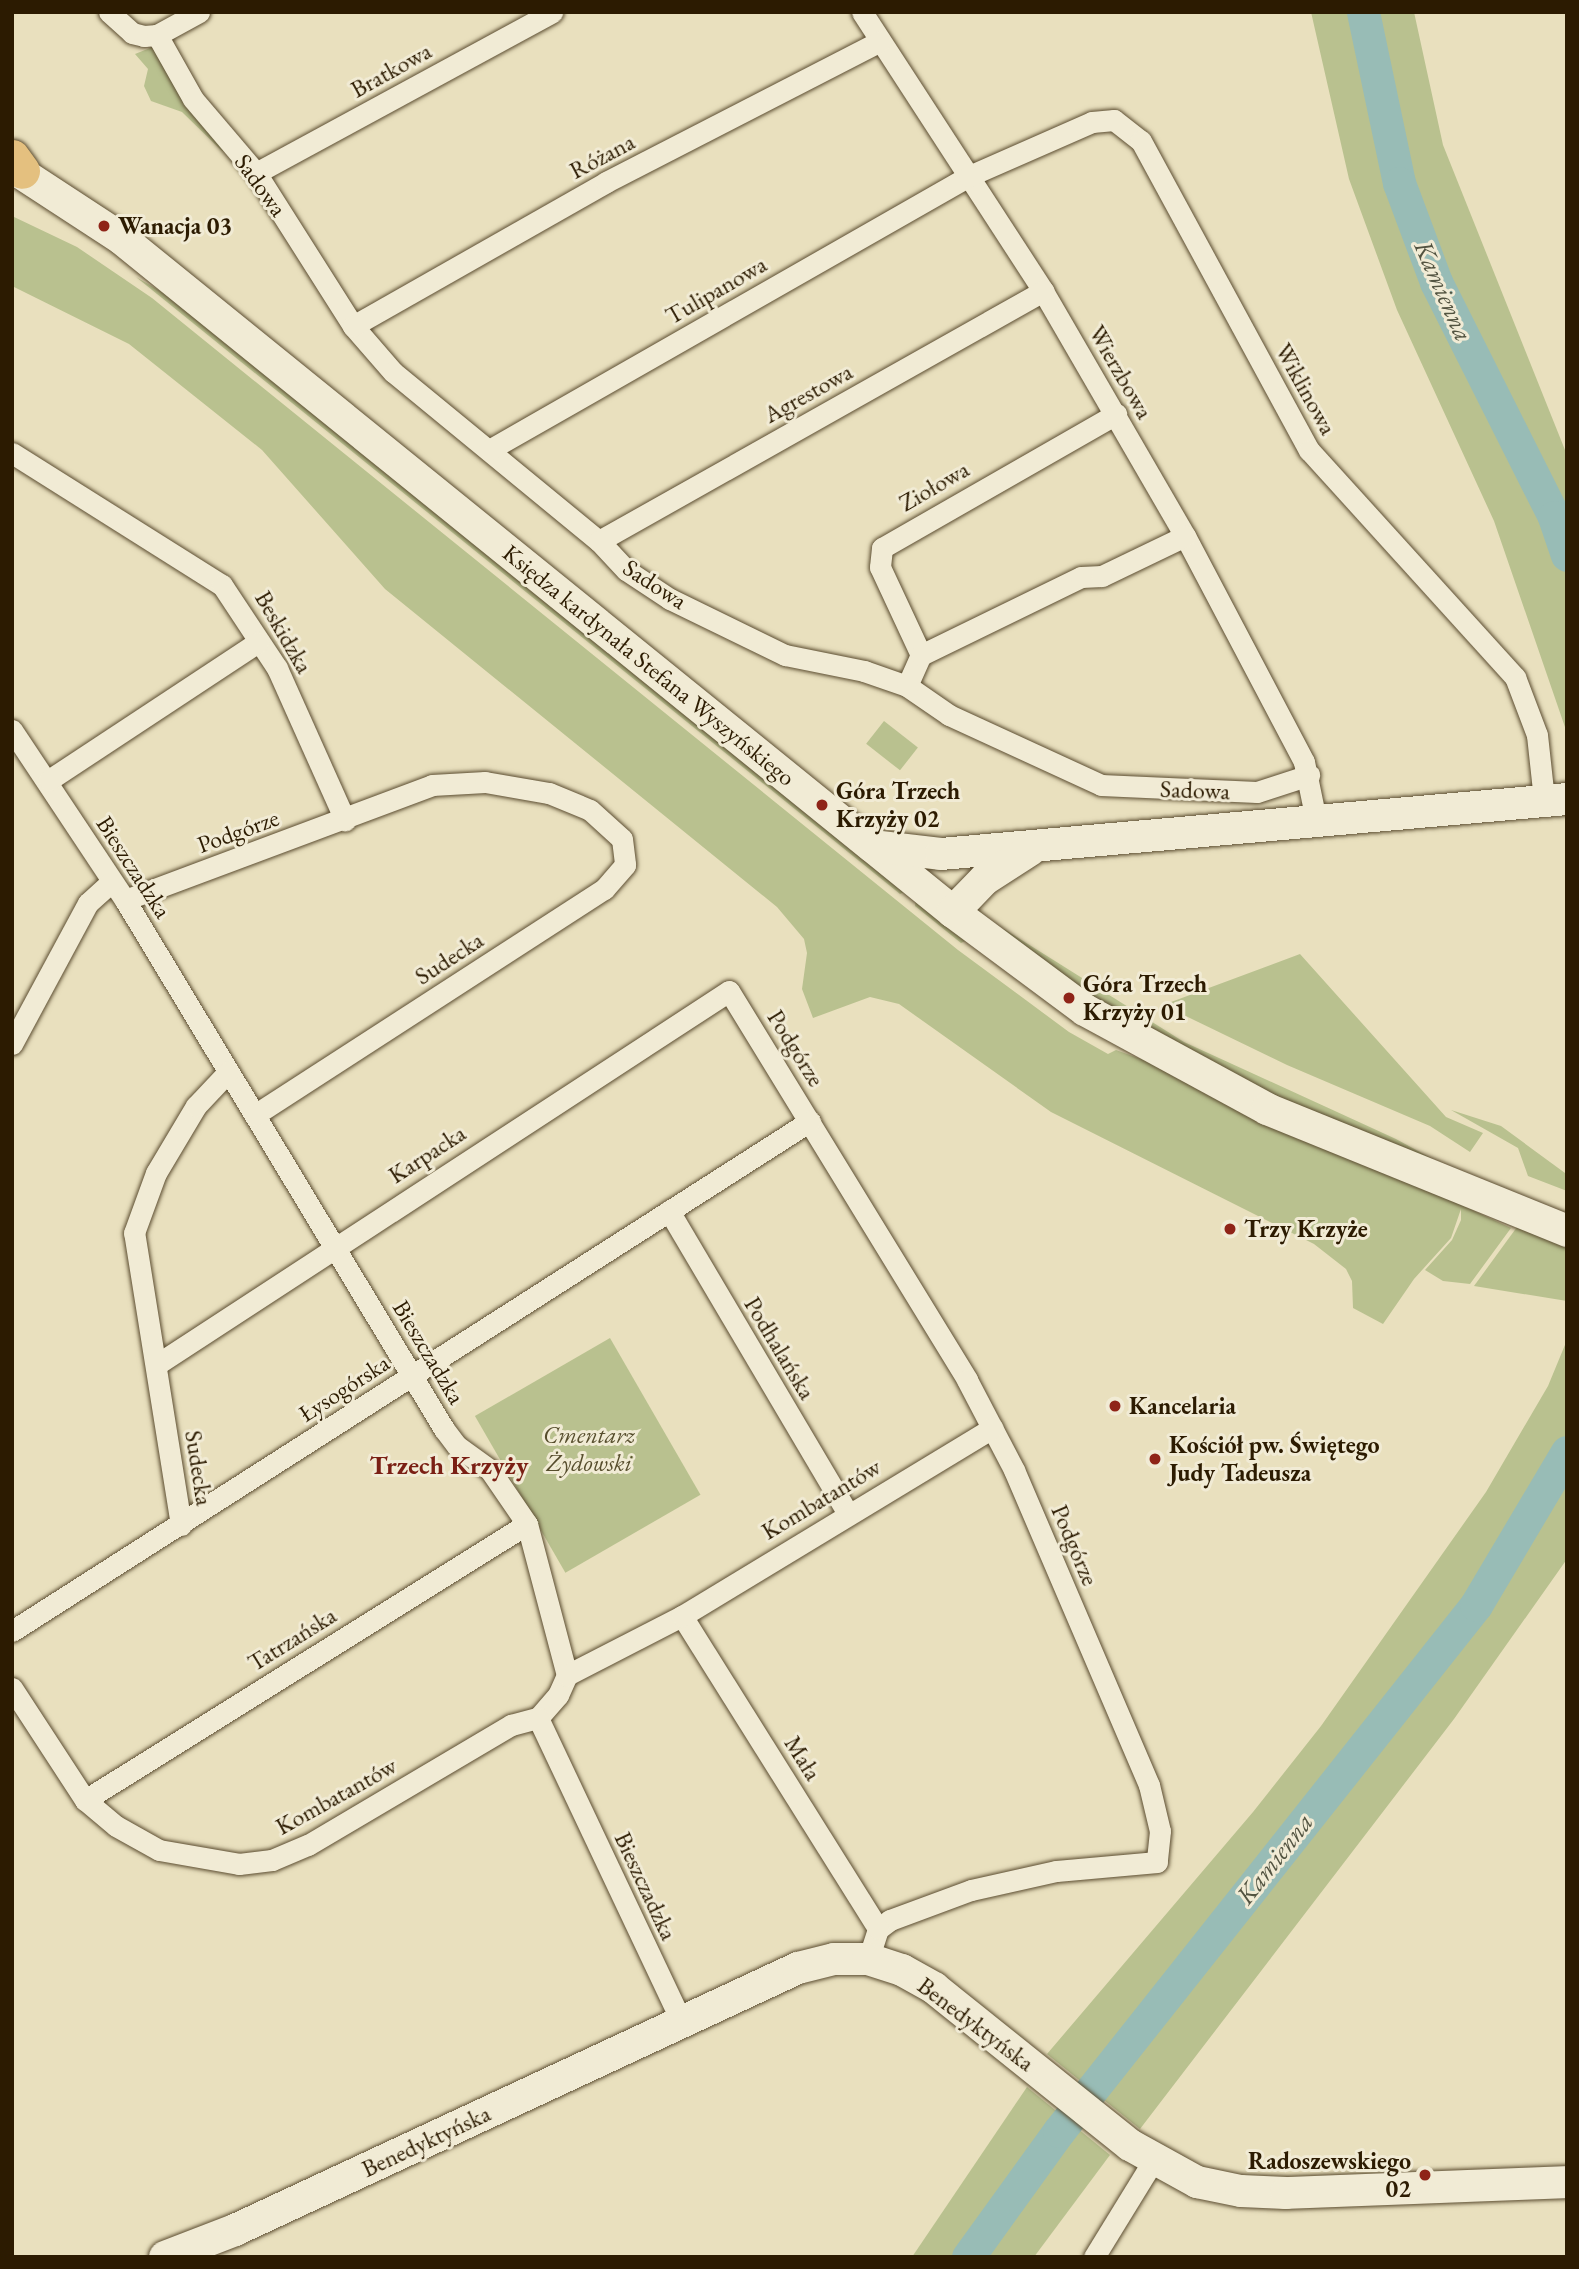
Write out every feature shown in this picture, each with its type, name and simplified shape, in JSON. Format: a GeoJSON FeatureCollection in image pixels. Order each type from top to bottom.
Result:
{"type":"FeatureCollection","features":[{"type":"Feature","properties":{"kind":"street"},"geometry":{"type":"LineString","coordinates":[[109,12],[132,33],[157,35],[199,12]]}},
{"type":"Feature","properties":{"kind":"street","name":"Bratkowa"},"geometry":{"type":"LineString","coordinates":[[256,173],[552,12]]}},
{"type":"Feature","properties":{"kind":"street","name":"Wierzbowa"},"geometry":{"type":"LineString","coordinates":[[862,12],[1043,290],[1116,414],[1185,537],[1309,775]]}},
{"type":"Feature","properties":{"kind":"street","name":"Sadowa"},"geometry":{"type":"LineString","coordinates":[[157,35],[193,99],[256,173],[353,326],[393,372],[599,541],[626,570],[670,599],[785,655],[864,671],[907,686],[949,715],[1101,785],[1257,792],[1309,775]]}},
{"type":"Feature","properties":{"kind":"street","name":"Różana"},"geometry":{"type":"LineString","coordinates":[[353,326],[606,182],[880,41]]}},
{"type":"Feature","properties":{"kind":"street","name":"Wiklinowa"},"geometry":{"type":"LineString","coordinates":[[969,176],[1097,121],[1114,120],[1132,130],[1310,450],[1515,677],[1537,735],[1555,799]]}},
{"type":"Feature","properties":{"kind":"street","name":"Księdza kardynała Stefana Wyszyńskiego"},"geometry":{"type":"LineString","coordinates":[[15,170],[130,245],[1029,971],[1146,1047],[1267,1109],[1567,1231]]}},
{"type":"Feature","properties":{"kind":"street","name":"Tulipanowa"},"geometry":{"type":"LineString","coordinates":[[489,450],[969,176]]}},
{"type":"Feature","properties":{"kind":"street","name":"Agrestowa"},"geometry":{"type":"LineString","coordinates":[[599,541],[1043,290]]}},
{"type":"Feature","properties":{"kind":"street","name":"Ziołowa"},"geometry":{"type":"LineString","coordinates":[[922,655],[880,567],[882,548],[1116,414]]}},
{"type":"Feature","properties":{"kind":"street","name":"Beskidzka"},"geometry":{"type":"LineString","coordinates":[[12,453],[222,585],[237,602],[258,642],[277,668],[345,820]]}},
{"type":"Feature","properties":{"kind":"street"},"geometry":{"type":"LineString","coordinates":[[907,686],[922,655],[1081,577],[1102,576],[1185,537]]}},
{"type":"Feature","properties":{"kind":"street"},"geometry":{"type":"LineString","coordinates":[[49,780],[258,642]]}},
{"type":"Feature","properties":{"kind":"street","name":"Bieszczadzka"},"geometry":{"type":"LineString","coordinates":[[12,730],[49,780],[110,883],[125,900],[457,1446],[490,1470],[527,1524],[567,1675]]}},
{"type":"Feature","properties":{"kind":"street"},"geometry":{"type":"LineString","coordinates":[[1309,775],[1316,820]]}},
{"type":"Feature","properties":{"kind":"street","name":"Podgórze"},"geometry":{"type":"LineString","coordinates":[[125,900],[345,820],[432,785],[478,781],[549,793],[590,810],[608,823]]}},
{"type":"Feature","properties":{"kind":"street","name":"Sadowa"},"geometry":{"type":"LineString","coordinates":[[872,846],[941,854],[1555,799]]}},
{"type":"Feature","properties":{"kind":"street","name":"Sudecka"},"geometry":{"type":"LineString","coordinates":[[254,1115],[604,889],[616,878],[626,860],[622,839],[608,823]]}},
{"type":"Feature","properties":{"kind":"street","name":"Sadowa"},"geometry":{"type":"LineString","coordinates":[[945,905],[1001,866],[1041,845]]}},
{"type":"Feature","properties":{"kind":"street"},"geometry":{"type":"LineString","coordinates":[[945,905],[953,872],[975,851]]}},
{"type":"Feature","properties":{"kind":"street"},"geometry":{"type":"LineString","coordinates":[[12,1044],[88,903],[110,883]]}},
{"type":"Feature","properties":{"kind":"street","name":"Podgórze"},"geometry":{"type":"LineString","coordinates":[[729,991],[810,1121],[992,1427],[1014,1470],[1149,1785],[1160,1831],[1157,1862],[1056,1871],[971,1890],[878,1929]]}},
{"type":"Feature","properties":{"kind":"street","name":"Karpacka"},"geometry":{"type":"LineString","coordinates":[[156,1364],[335,1244],[729,991]]}},
{"type":"Feature","properties":{"kind":"street","name":"Sudecka"},"geometry":{"type":"LineString","coordinates":[[181,1525],[134,1233],[156,1173],[196,1107],[228,1072]]}},
{"type":"Feature","properties":{"kind":"street","name":"Łysogórska"},"geometry":{"type":"LineString","coordinates":[[12,1631],[810,1121]]}},
{"type":"Feature","properties":{"kind":"street","name":"Podhalańska"},"geometry":{"type":"LineString","coordinates":[[669,1211],[847,1512]]}},
{"type":"Feature","properties":{"kind":"street","name":"Kombatantów"},"geometry":{"type":"LineString","coordinates":[[567,1675],[682,1616],[847,1512],[992,1427]]}},
{"type":"Feature","properties":{"kind":"street","name":"Tatrzańska"},"geometry":{"type":"LineString","coordinates":[[85,1800],[527,1524]]}},
{"type":"Feature","properties":{"kind":"street","name":"Mała"},"geometry":{"type":"LineString","coordinates":[[682,1616],[878,1929]]}},
{"type":"Feature","properties":{"kind":"street"},"geometry":{"type":"LineString","coordinates":[[538,1718],[558,1695],[567,1675]]}},
{"type":"Feature","properties":{"kind":"street","name":"Kombatantów"},"geometry":{"type":"LineString","coordinates":[[12,1688],[85,1800],[116,1826],[159,1850],[199,1861],[239,1864],[272,1860],[308,1845],[511,1725],[538,1718]]}},
{"type":"Feature","properties":{"kind":"street","name":"Bieszczadzka"},"geometry":{"type":"LineString","coordinates":[[538,1718],[682,2023]]}},
{"type":"Feature","properties":{"kind":"street"},"geometry":{"type":"LineString","coordinates":[[868,1959],[878,1929]]}},
{"type":"Feature","properties":{"kind":"street","name":"Benedyktyńska"},"geometry":{"type":"LineString","coordinates":[[165,2257],[235,2230],[798,1968],[834,1959],[868,1959],[902,1970],[934,1988],[1142,2153],[1197,2182],[1241,2191],[1567,2182]]}},
{"type":"Feature","properties":{"kind":"street"},"geometry":{"type":"LineString","coordinates":[[1094,2257],[1142,2153]]}},
{"type":"Feature","properties":{"kind":"green space"},"geometry":{"type":"Polygon","coordinates":[[[1311,12],[1414,12],[1443,145],[1567,455],[1567,733],[1494,521],[1397,310],[1349,179],[1311,12]]]}},
{"type":"Feature","properties":{"kind":"green space"},"geometry":{"type":"Polygon","coordinates":[[[155,46],[237,159],[221,150],[182,112],[151,101],[144,86],[148,69],[135,54],[155,46]]]}},
{"type":"Feature","properties":{"kind":"green space"},"geometry":{"type":"Polygon","coordinates":[[[12,216],[77,247],[152,298],[958,950],[1069,1032],[1108,1054],[1116,1050],[1163,1067],[1511,1228],[1470,1284],[1443,1281],[1425,1270],[1452,1240],[1461,1220],[1461,1209],[1451,1238],[1414,1279],[1383,1324],[1353,1308],[1352,1281],[1346,1269],[1314,1244],[1051,1112],[899,1004],[870,997],[813,1018],[802,989],[807,953],[804,939],[777,907],[385,589],[262,450],[129,344],[12,286],[12,216]]]}},
{"type":"Feature","properties":{"kind":"green space"},"geometry":{"type":"Polygon","coordinates":[[[136,277],[193,310],[908,890],[900,894],[136,277]]]}},
{"type":"Feature","properties":{"kind":"green space"},"geometry":{"type":"Polygon","coordinates":[[[884,721],[918,747],[900,770],[866,744],[884,721]]]}},
{"type":"Feature","properties":{"kind":"green space"},"geometry":{"type":"Polygon","coordinates":[[[916,899],[968,940],[961,943],[915,906],[916,899]]]}},
{"type":"Feature","properties":{"kind":"green space"},"geometry":{"type":"Polygon","coordinates":[[[1004,929],[1184,1042],[1396,1139],[1453,1170],[1285,1106],[1151,1037],[995,931],[1004,929]]]}},
{"type":"Feature","properties":{"kind":"green space"},"geometry":{"type":"Polygon","coordinates":[[[1300,954],[1446,1117],[1483,1133],[1470,1152],[1430,1126],[1287,1065],[1163,1005],[1300,954]]]}},
{"type":"Feature","properties":{"kind":"green space"},"geometry":{"type":"Polygon","coordinates":[[[1451,1110],[1501,1126],[1565,1173],[1567,1191],[1528,1176],[1518,1148],[1451,1110]]]}},
{"type":"Feature","properties":{"kind":"green space"},"geometry":{"type":"Polygon","coordinates":[[[1517,1227],[1567,1248],[1567,1301],[1474,1286],[1517,1227]]]}},
{"type":"Feature","properties":{"kind":"green space","name":"Cmentarz Żydowski"},"geometry":{"type":"Polygon","coordinates":[[[610,1338],[701,1495],[565,1573],[475,1416],[610,1338]]]}},
{"type":"Feature","properties":{"kind":"green space"},"geometry":{"type":"Polygon","coordinates":[[[1567,1340],[1567,1559],[1454,1719],[1140,2129],[1047,2054],[1253,1812],[1321,1726],[1486,1492],[1548,1386],[1567,1340]]]}},
{"type":"Feature","properties":{"kind":"green space"},"geometry":{"type":"Polygon","coordinates":[[[1027,2087],[1110,2155],[1034,2257],[912,2257],[1027,2087]]]}},
{"type":"Feature","properties":{"kind":"waterway","name":"Kamienna"},"geometry":{"type":"LineString","coordinates":[[1363,12],[1399,183],[1436,282],[1554,517],[1567,555]]}},
{"type":"Feature","properties":{"kind":"waterway","name":"Kamienna"},"geometry":{"type":"LineString","coordinates":[[968,2257],[1059,2131],[1476,1605],[1567,1452]]}},
{"type":"Feature","properties":{"kind":"place","name":"Wanacja 03"},"geometry":{"type":"Point","coordinates":[104,226]}},
{"type":"Feature","properties":{"kind":"place","name":"Góra Trzech Krzyży 02"},"geometry":{"type":"Point","coordinates":[822,805]}},
{"type":"Feature","properties":{"kind":"place","name":"Góra Trzech Krzyży 01"},"geometry":{"type":"Point","coordinates":[1069,998]}},
{"type":"Feature","properties":{"kind":"place","name":"Trzy Krzyże"},"geometry":{"type":"Point","coordinates":[1230,1229]}},
{"type":"Feature","properties":{"kind":"place","name":"Kancelaria"},"geometry":{"type":"Point","coordinates":[1115,1406]}},
{"type":"Feature","properties":{"kind":"place","name":"Kościół pw. Świętego Judy Tadeusza"},"geometry":{"type":"Point","coordinates":[1155,1459]}},
{"type":"Feature","properties":{"kind":"place","name":"Radoszewskiego 02"},"geometry":{"type":"Point","coordinates":[1425,2175]}},
{"type":"Feature","properties":{"kind":"district","name":"Trzech Krzyży"},"geometry":{"type":"Point","coordinates":[449,1466]}}]}
